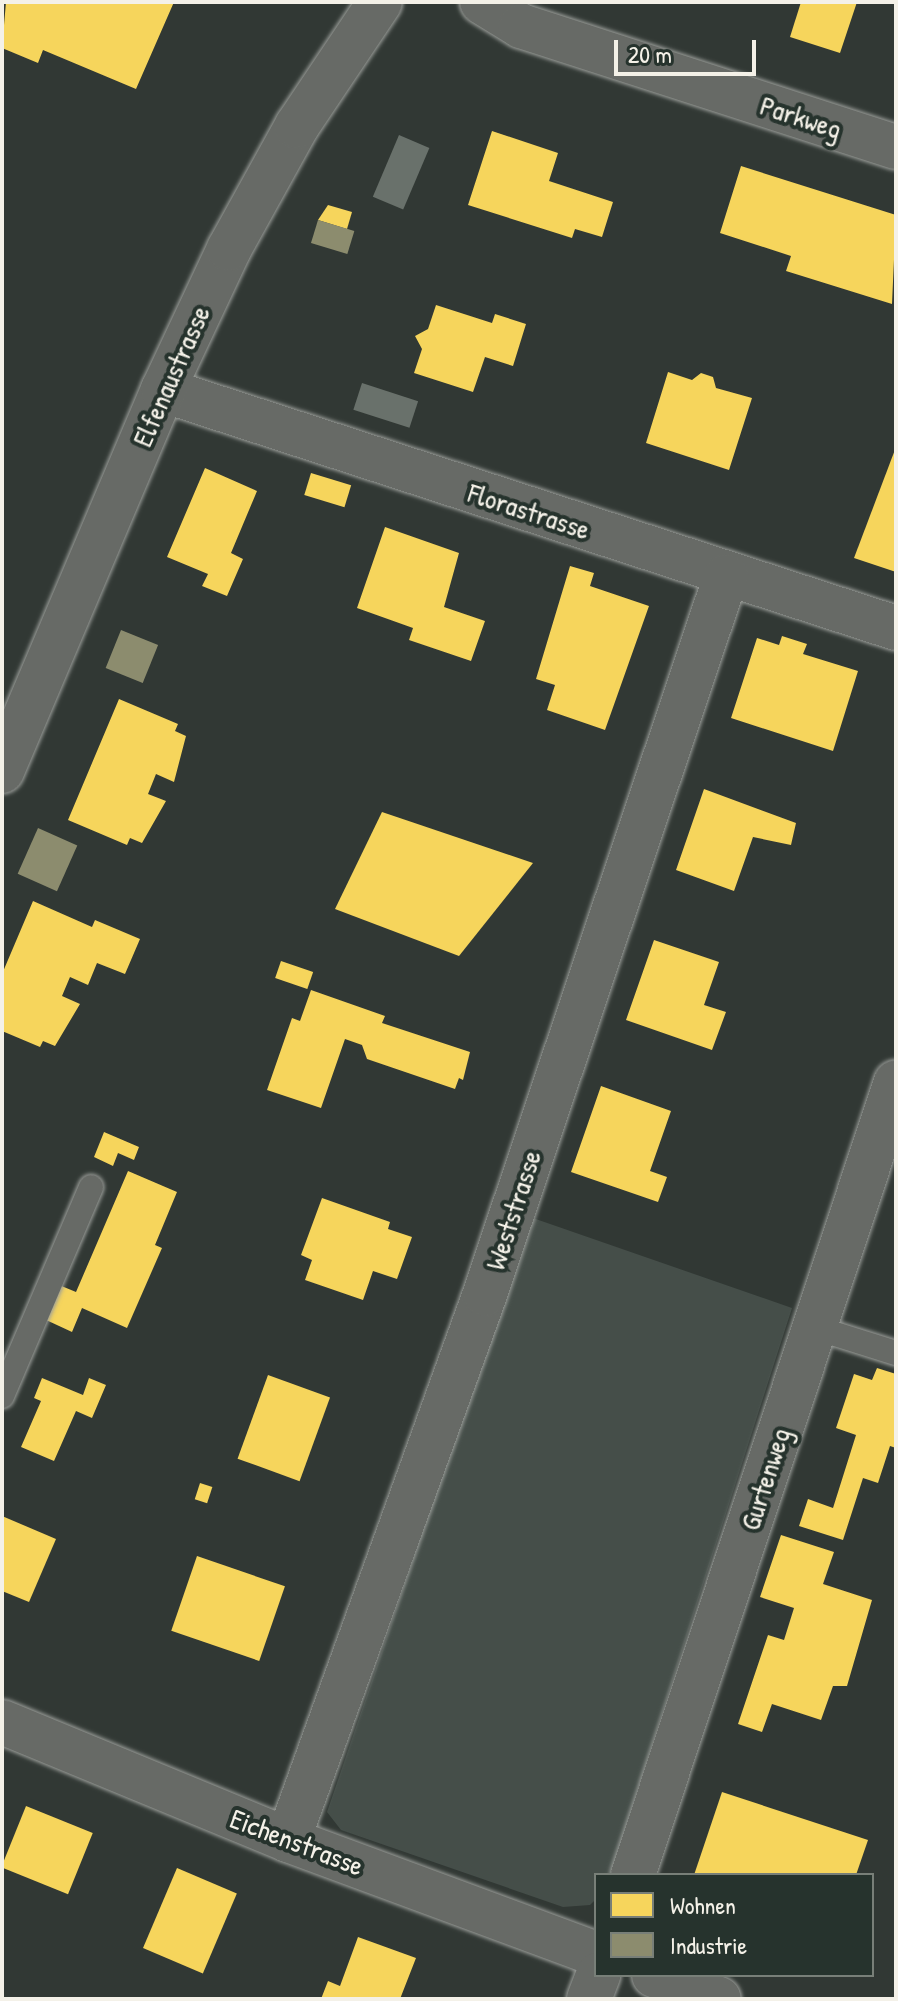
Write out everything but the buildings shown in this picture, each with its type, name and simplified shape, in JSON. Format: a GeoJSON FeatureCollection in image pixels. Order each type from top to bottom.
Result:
{"type":"FeatureCollection","features":[{"type":"Feature","properties":{"kind":"street","name":"Parkweg"},"geometry":{"type":"LineString","coordinates":[[482,2],[521,26],[896,147]]}},
{"type":"Feature","properties":{"kind":"street","name":"Elfenaustrasse"},"geometry":{"type":"LineString","coordinates":[[2,771],[163,390],[262,185],[363,8]]}},
{"type":"Feature","properties":{"kind":"street","name":"Florastrasse"},"geometry":{"type":"LineString","coordinates":[[163,390],[726,576],[896,628]]}},
{"type":"Feature","properties":{"kind":"street","name":"Weststrasse"},"geometry":{"type":"LineString","coordinates":[[288,1840],[485,1294],[726,576]]}},
{"type":"Feature","properties":{"kind":"street","name":"Gurtenweg"},"geometry":{"type":"LineString","coordinates":[[634,1873],[896,1082]]}},
{"type":"Feature","properties":{"kind":"street","name":"Eichenstrasse"},"geometry":{"type":"LineString","coordinates":[[2,1722],[288,1840],[594,1953]]}},
{"type":"Feature","properties":{"kind":"street"},"geometry":{"type":"LineString","coordinates":[[589,1999],[597,1977]]}},
{"type":"Feature","properties":{"kind":"street"},"geometry":{"type":"LineString","coordinates":[[659,1977],[719,1999]]}},
{"type":"Feature","properties":{"kind":"lane"},"geometry":{"type":"LineString","coordinates":[[2,1396],[91,1187]]}},
{"type":"Feature","properties":{"kind":"lane"},"geometry":{"type":"LineString","coordinates":[[816,1328],[896,1353]]}},
{"type":"Feature","properties":{"kind":"shaded area"},"geometry":{"type":"Polygon","coordinates":[[[399,135],[429,148],[403,210],[373,197],[399,135]]]}},
{"type":"Feature","properties":{"kind":"shaded area"},"geometry":{"type":"Polygon","coordinates":[[[362,383],[418,401],[409,428],[353,410],[362,383]]]}},
{"type":"Feature","properties":{"kind":"shaded area"},"geometry":{"type":"Polygon","coordinates":[[[530,1217],[792,1308],[611,1873],[594,1873],[594,1901],[590,1905],[563,1907],[341,1830],[327,1812],[530,1217]]]}}]}
